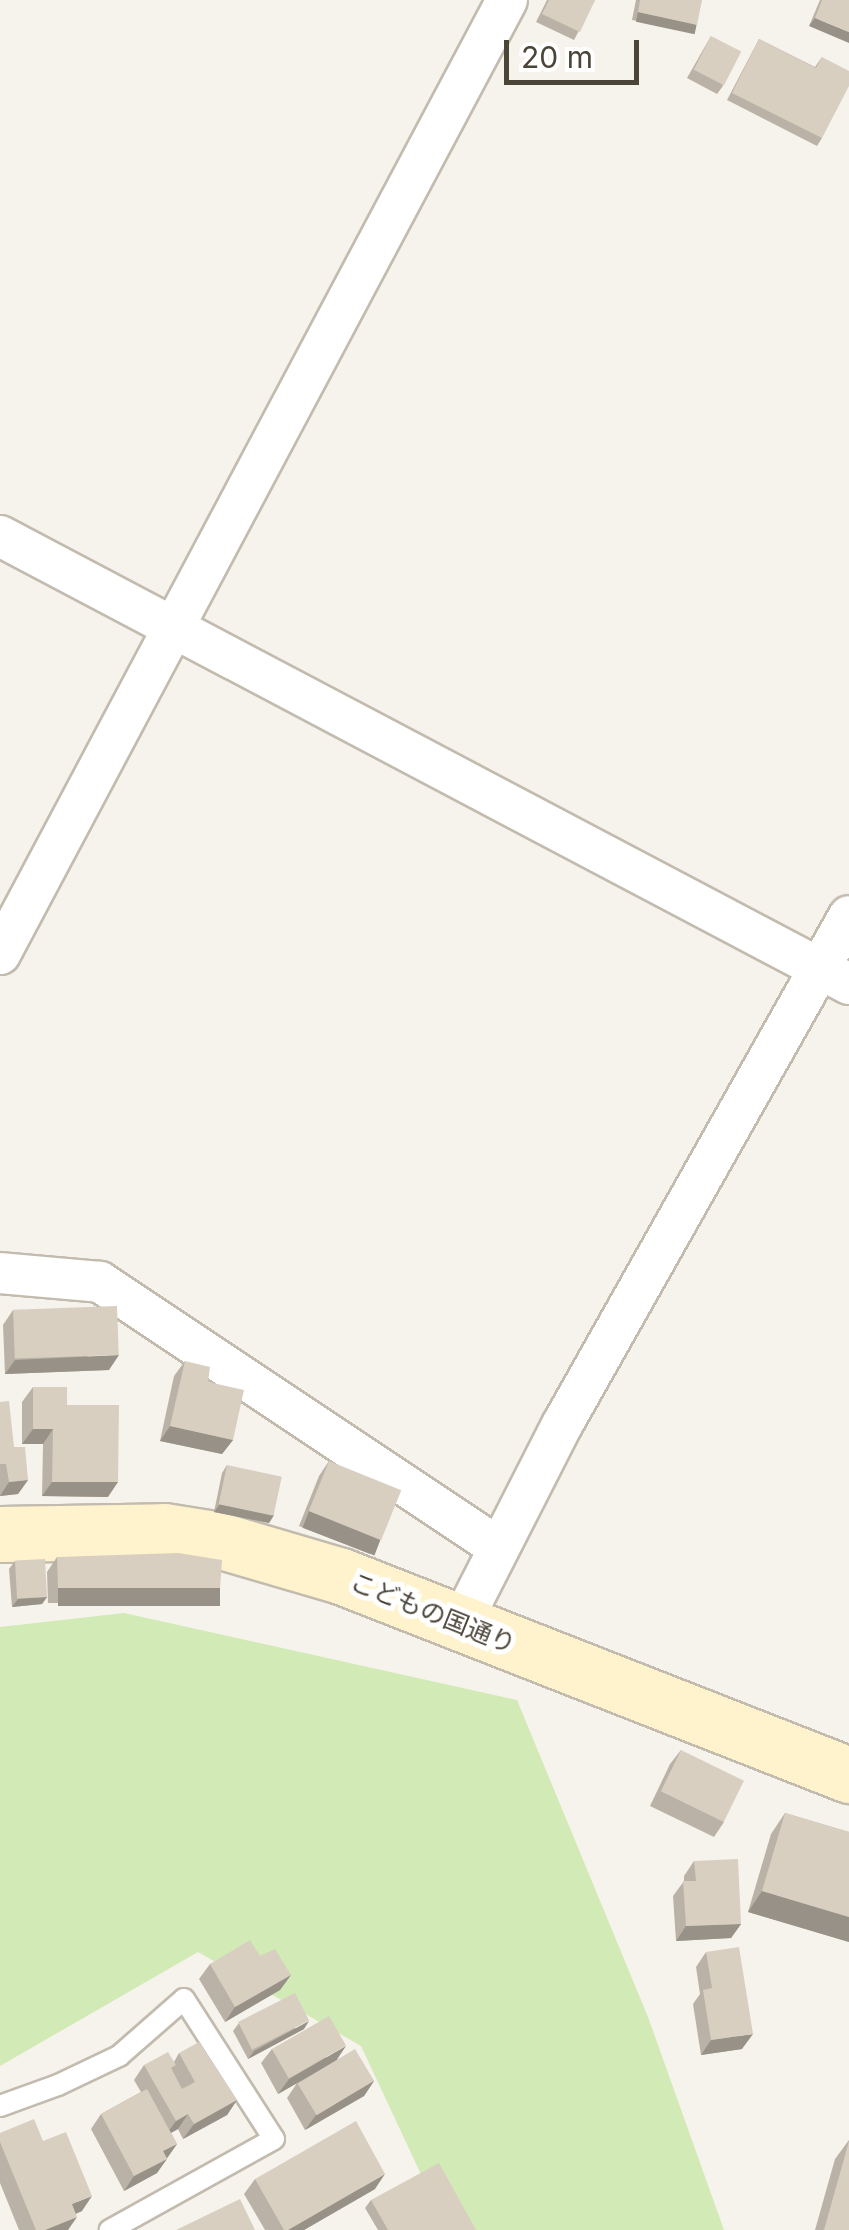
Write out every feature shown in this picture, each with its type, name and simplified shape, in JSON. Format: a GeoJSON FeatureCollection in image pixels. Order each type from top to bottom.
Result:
{"type":"FeatureCollection","features":[{"type":"Feature","properties":{"kind":"main road","name":"こどもの国通り"},"geometry":{"type":"LineString","coordinates":[[14,1526],[164,1531],[215,1539],[341,1576],[849,1775]]}},
{"type":"Feature","properties":{"kind":"street"},"geometry":{"type":"LineString","coordinates":[[0,954],[507,0]]}},
{"type":"Feature","properties":{"kind":"street"},"geometry":{"type":"LineString","coordinates":[[0,536],[834,976]]}},
{"type":"Feature","properties":{"kind":"street"},"geometry":{"type":"LineString","coordinates":[[460,1625],[498,1547],[834,976],[849,916]]}},
{"type":"Feature","properties":{"kind":"street"},"geometry":{"type":"LineString","coordinates":[[0,1273],[100,1282],[498,1547]]}},
{"type":"Feature","properties":{"kind":"lane"},"geometry":{"type":"LineString","coordinates":[[0,2106],[119,2056],[184,1999],[274,2139],[110,2230]]}},
{"type":"Feature","properties":{"kind":"green space"},"geometry":{"type":"Polygon","coordinates":[[[124,1613],[517,1700],[648,2017],[724,2230],[447,2230],[361,2046],[198,1952],[0,2066],[0,1627],[124,1613]]]}},
{"type":"Feature","properties":{"kind":"building"},"geometry":{"type":"Polygon","coordinates":[[[549,0],[595,0],[580,32],[542,14],[549,0]]]}},
{"type":"Feature","properties":{"kind":"building"},"geometry":{"type":"Polygon","coordinates":[[[640,0],[702,0],[697,25],[638,12],[640,0]]]}},
{"type":"Feature","properties":{"kind":"building"},"geometry":{"type":"Polygon","coordinates":[[[822,0],[849,0],[849,32],[815,18],[822,0]]]}},
{"type":"Feature","properties":{"kind":"building"},"geometry":{"type":"Polygon","coordinates":[[[711,36],[741,51],[724,85],[694,70],[711,36]]]}},
{"type":"Feature","properties":{"kind":"building"},"geometry":{"type":"Polygon","coordinates":[[[759,39],[816,68],[822,57],[849,71],[849,86],[822,138],[732,93],[759,39]]]}},
{"type":"Feature","properties":{"kind":"building"},"geometry":{"type":"Polygon","coordinates":[[[117,1306],[119,1355],[15,1359],[13,1310],[117,1306]]]}},
{"type":"Feature","properties":{"kind":"building"},"geometry":{"type":"Polygon","coordinates":[[[185,1361],[210,1367],[208,1382],[244,1390],[233,1440],[170,1426],[185,1361]]]}},
{"type":"Feature","properties":{"kind":"building"},"geometry":{"type":"Polygon","coordinates":[[[33,1387],[67,1387],[67,1405],[119,1405],[118,1482],[52,1482],[53,1429],[33,1429],[33,1387]]]}},
{"type":"Feature","properties":{"kind":"building"},"geometry":{"type":"Polygon","coordinates":[[[9,1401],[14,1447],[25,1447],[28,1480],[9,1482],[6,1464],[0,1464],[0,1402],[9,1401]]]}},
{"type":"Feature","properties":{"kind":"building"},"geometry":{"type":"Polygon","coordinates":[[[329,1461],[401,1490],[381,1540],[309,1511],[329,1461]]]}},
{"type":"Feature","properties":{"kind":"building"},"geometry":{"type":"Polygon","coordinates":[[[227,1465],[282,1477],[273,1516],[219,1504],[227,1465]]]}},
{"type":"Feature","properties":{"kind":"building"},"geometry":{"type":"Polygon","coordinates":[[[178,1553],[222,1560],[220,1588],[58,1588],[57,1557],[178,1553]]]}},
{"type":"Feature","properties":{"kind":"building"},"geometry":{"type":"Polygon","coordinates":[[[45,1559],[47,1597],[17,1599],[15,1561],[45,1559]]]}},
{"type":"Feature","properties":{"kind":"building"},"geometry":{"type":"Polygon","coordinates":[[[681,1750],[744,1781],[724,1822],[661,1791],[681,1750]]]}},
{"type":"Feature","properties":{"kind":"building"},"geometry":{"type":"Polygon","coordinates":[[[785,1813],[849,1832],[849,1917],[762,1891],[785,1813]]]}},
{"type":"Feature","properties":{"kind":"building"},"geometry":{"type":"Polygon","coordinates":[[[738,1859],[741,1924],[686,1926],[683,1881],[696,1881],[694,1861],[738,1859]]]}},
{"type":"Feature","properties":{"kind":"building"},"geometry":{"type":"Polygon","coordinates":[[[250,1940],[260,1956],[275,1949],[291,1975],[235,2007],[210,1964],[250,1940]]]}},
{"type":"Feature","properties":{"kind":"building"},"geometry":{"type":"Polygon","coordinates":[[[739,1947],[753,2034],[711,2040],[703,1990],[712,1988],[706,1952],[739,1947]]]}},
{"type":"Feature","properties":{"kind":"building"},"geometry":{"type":"Polygon","coordinates":[[[295,1993],[309,2021],[252,2050],[238,2022],[295,1993]]]}},
{"type":"Feature","properties":{"kind":"building"},"geometry":{"type":"Polygon","coordinates":[[[329,2016],[346,2045],[289,2078],[272,2049],[329,2016]]]}},
{"type":"Feature","properties":{"kind":"building"},"geometry":{"type":"Polygon","coordinates":[[[199,2042],[237,2100],[194,2124],[188,2114],[176,2121],[144,2065],[168,2052],[182,2089],[195,2082],[179,2053],[199,2042]]]}},
{"type":"Feature","properties":{"kind":"building"},"geometry":{"type":"Polygon","coordinates":[[[355,2049],[374,2081],[317,2115],[298,2084],[355,2049]]]}},
{"type":"Feature","properties":{"kind":"building"},"geometry":{"type":"Polygon","coordinates":[[[147,2089],[177,2144],[163,2151],[167,2159],[134,2176],[101,2114],[147,2089]]]}},
{"type":"Feature","properties":{"kind":"building"},"geometry":{"type":"Polygon","coordinates":[[[34,2119],[43,2141],[66,2132],[92,2196],[72,2204],[77,2217],[45,2230],[36,2230],[0,2142],[0,2133],[34,2119]]]}},
{"type":"Feature","properties":{"kind":"building"},"geometry":{"type":"Polygon","coordinates":[[[356,2121],[385,2174],[284,2230],[255,2179],[356,2121]]]}},
{"type":"Feature","properties":{"kind":"building"},"geometry":{"type":"Polygon","coordinates":[[[849,2141],[849,2230],[824,2230],[849,2141]]]}},
{"type":"Feature","properties":{"kind":"building"},"geometry":{"type":"Polygon","coordinates":[[[439,2163],[476,2230],[388,2230],[371,2200],[439,2163]]]}},
{"type":"Feature","properties":{"kind":"building"},"geometry":{"type":"Polygon","coordinates":[[[240,2199],[255,2230],[176,2230],[240,2199]]]}}]}
